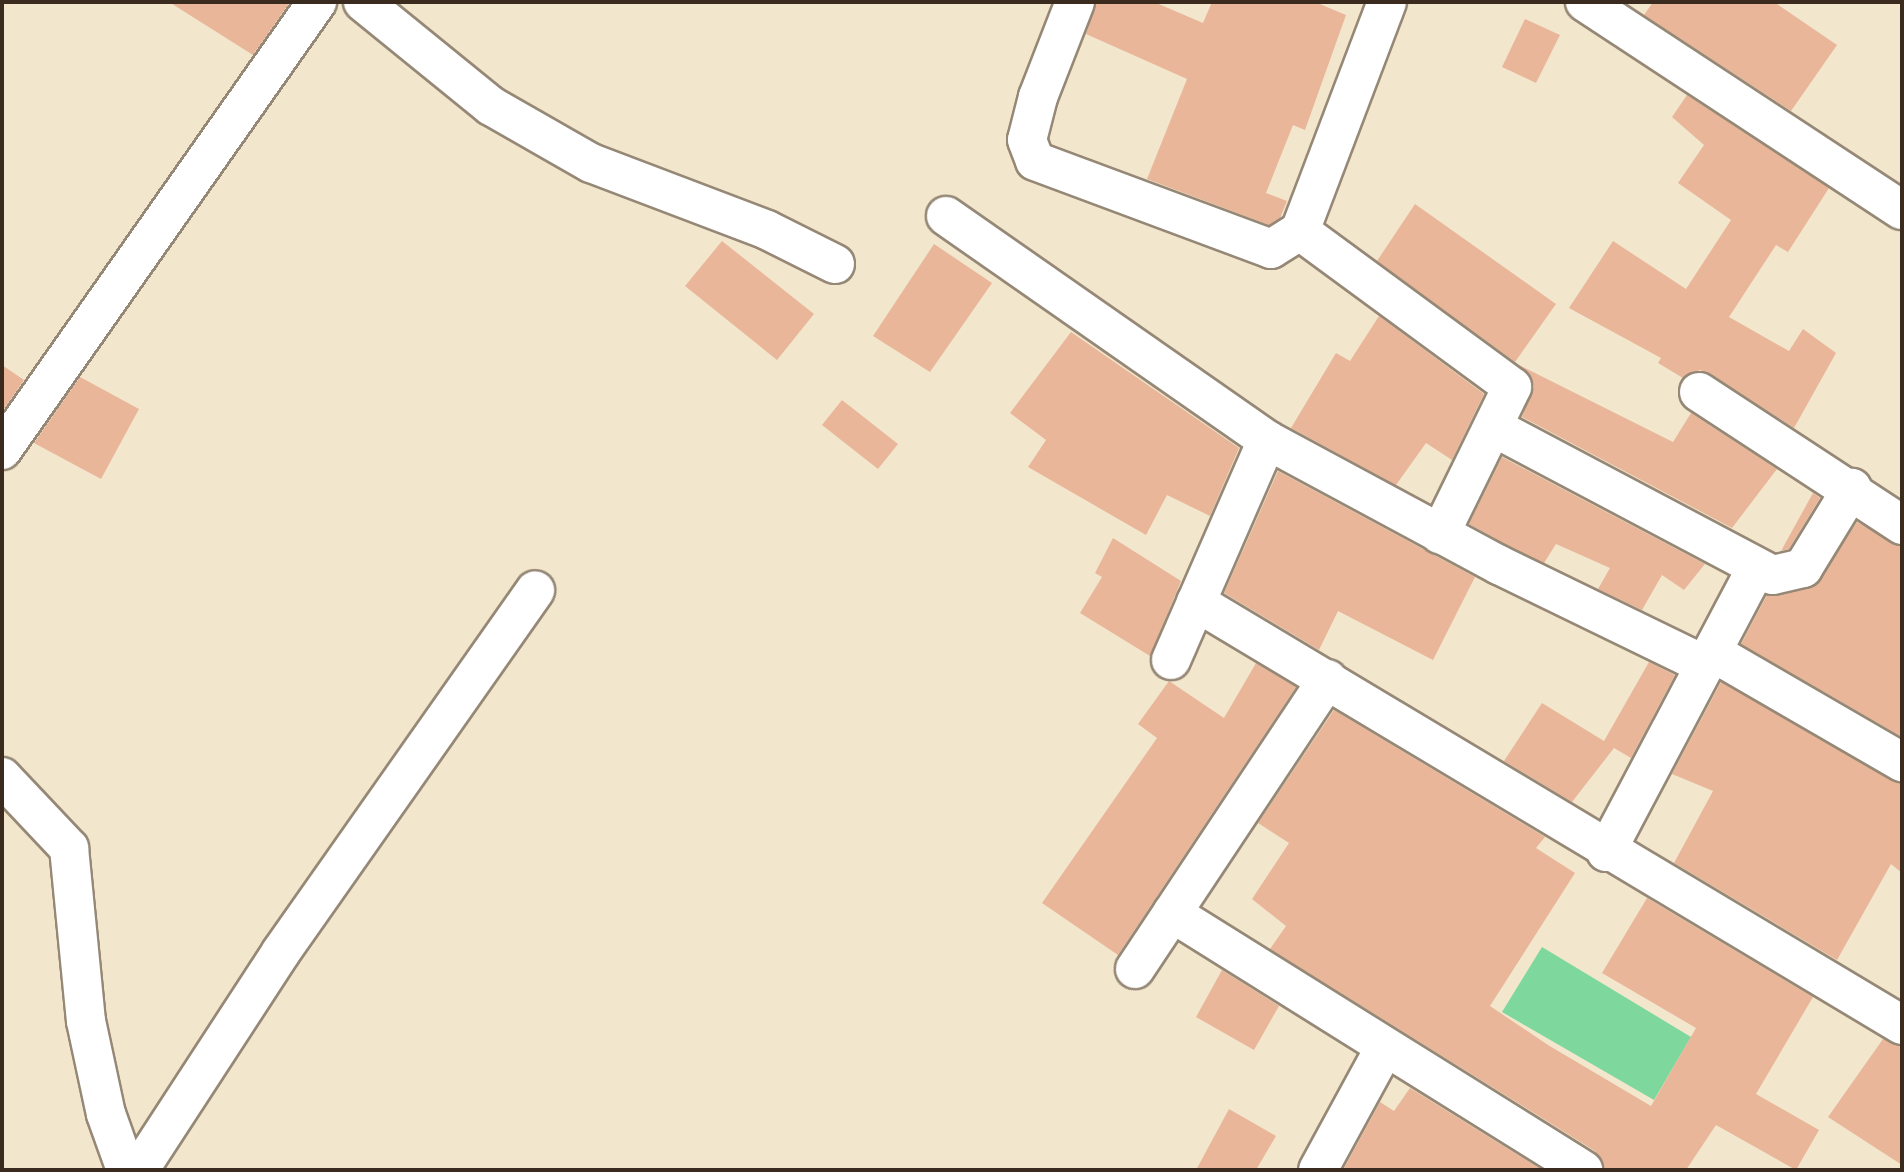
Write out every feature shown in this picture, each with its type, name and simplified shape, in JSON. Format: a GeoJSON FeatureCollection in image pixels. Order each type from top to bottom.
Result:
{"type":"FeatureCollection","features":[{"type":"Feature","properties":{"kind":"street"},"geometry":{"type":"LineString","coordinates":[[2,450],[317,2]]}},
{"type":"Feature","properties":{"kind":"street"},"geometry":{"type":"LineString","coordinates":[[363,2],[491,106],[591,163],[767,230],[835,264]]}},
{"type":"Feature","properties":{"kind":"street"},"geometry":{"type":"LineString","coordinates":[[1075,2],[1038,97],[1027,141],[1035,161],[1252,246],[1271,248],[1300,231],[1383,3]]}},
{"type":"Feature","properties":{"kind":"street"},"geometry":{"type":"LineString","coordinates":[[1585,2],[1902,210]]}},
{"type":"Feature","properties":{"kind":"street"},"geometry":{"type":"LineString","coordinates":[[946,216],[1267,440],[1440,534],[1709,658],[1902,762]]}},
{"type":"Feature","properties":{"kind":"street"},"geometry":{"type":"LineString","coordinates":[[1300,231],[1504,378],[1512,387],[1511,399],[1440,534]]}},
{"type":"Feature","properties":{"kind":"street"},"geometry":{"type":"LineString","coordinates":[[1699,392],[1852,488],[1902,526]]}},
{"type":"Feature","properties":{"kind":"street"},"geometry":{"type":"LineString","coordinates":[[1495,428],[1756,569],[1786,575],[1803,568],[1852,488]]}},
{"type":"Feature","properties":{"kind":"street"},"geometry":{"type":"LineString","coordinates":[[1171,660],[1267,440]]}},
{"type":"Feature","properties":{"kind":"street"},"geometry":{"type":"LineString","coordinates":[[1606,852],[1756,569]]}},
{"type":"Feature","properties":{"kind":"street"},"geometry":{"type":"LineString","coordinates":[[139,1170],[281,952],[535,590]]}},
{"type":"Feature","properties":{"kind":"street"},"geometry":{"type":"LineString","coordinates":[[1196,602],[1328,680],[1606,852],[1902,1025]]}},
{"type":"Feature","properties":{"kind":"street"},"geometry":{"type":"LineString","coordinates":[[1135,969],[1328,680]]}},
{"type":"Feature","properties":{"kind":"street"},"geometry":{"type":"LineString","coordinates":[[2,777],[69,848],[86,1021],[106,1114],[126,1170]]}},
{"type":"Feature","properties":{"kind":"street"},"geometry":{"type":"LineString","coordinates":[[1172,913],[1384,1049],[1583,1170]]}},
{"type":"Feature","properties":{"kind":"street"},"geometry":{"type":"LineString","coordinates":[[1318,1170],[1384,1049]]}},
{"type":"Feature","properties":{"kind":"green space"},"geometry":{"type":"Polygon","coordinates":[[[1542,947],[1691,1037],[1654,1100],[1502,1012],[1542,947]]]}},
{"type":"Feature","properties":{"kind":"building"},"geometry":{"type":"Polygon","coordinates":[[[169,2],[290,2],[253,55],[169,2]]]}},
{"type":"Feature","properties":{"kind":"building"},"geometry":{"type":"Polygon","coordinates":[[[1096,2],[1154,2],[1203,23],[1212,2],[1315,2],[1346,15],[1305,130],[1293,125],[1266,193],[1287,201],[1280,218],[1269,225],[1147,179],[1187,79],[1086,34],[1096,2]]]}},
{"type":"Feature","properties":{"kind":"building"},"geometry":{"type":"Polygon","coordinates":[[[1653,2],[1774,2],[1837,45],[1791,111],[1644,15],[1653,2]]]}},
{"type":"Feature","properties":{"kind":"building"},"geometry":{"type":"Polygon","coordinates":[[[1525,19],[1560,35],[1536,83],[1502,67],[1525,19]]]}},
{"type":"Feature","properties":{"kind":"building"},"geometry":{"type":"Polygon","coordinates":[[[1687,95],[1829,188],[1788,252],[1776,245],[1729,317],[1789,351],[1803,329],[1836,353],[1794,428],[1711,374],[1700,370],[1683,378],[1658,363],[1661,358],[1569,308],[1613,241],[1686,289],[1731,220],[1678,183],[1704,145],[1672,117],[1687,95]]]}},
{"type":"Feature","properties":{"kind":"building"},"geometry":{"type":"Polygon","coordinates":[[[1415,204],[1556,304],[1515,362],[1377,261],[1415,204]]]}},
{"type":"Feature","properties":{"kind":"building"},"geometry":{"type":"Polygon","coordinates":[[[722,241],[814,314],[777,360],[685,286],[722,241]]]}},
{"type":"Feature","properties":{"kind":"building"},"geometry":{"type":"Polygon","coordinates":[[[934,244],[992,283],[930,372],[873,336],[934,244]]]}},
{"type":"Feature","properties":{"kind":"building"},"geometry":{"type":"Polygon","coordinates":[[[1379,316],[1484,394],[1452,460],[1426,443],[1396,485],[1291,428],[1336,353],[1350,361],[1379,316]]]}},
{"type":"Feature","properties":{"kind":"building"},"geometry":{"type":"Polygon","coordinates":[[[1071,332],[1239,448],[1210,516],[1167,495],[1146,535],[1028,467],[1046,440],[1010,413],[1071,332]]]}},
{"type":"Feature","properties":{"kind":"building"},"geometry":{"type":"Polygon","coordinates":[[[2,365],[24,380],[2,412],[2,365]]]}},
{"type":"Feature","properties":{"kind":"building"},"geometry":{"type":"Polygon","coordinates":[[[1519,365],[1673,442],[1691,413],[1777,469],[1732,528],[1522,417],[1534,386],[1519,365]]]}},
{"type":"Feature","properties":{"kind":"building"},"geometry":{"type":"Polygon","coordinates":[[[80,377],[139,409],[101,479],[34,443],[80,377]]]}},
{"type":"Feature","properties":{"kind":"building"},"geometry":{"type":"Polygon","coordinates":[[[842,400],[898,444],[878,469],[822,425],[842,400]]]}},
{"type":"Feature","properties":{"kind":"building"},"geometry":{"type":"Polygon","coordinates":[[[1502,457],[1705,564],[1684,590],[1662,575],[1642,610],[1598,589],[1610,568],[1556,544],[1544,563],[1509,546],[1469,524],[1502,457]]]}},
{"type":"Feature","properties":{"kind":"building"},"geometry":{"type":"Polygon","coordinates":[[[1278,471],[1475,577],[1433,660],[1338,611],[1319,650],[1224,593],[1278,471]]]}},
{"type":"Feature","properties":{"kind":"building"},"geometry":{"type":"Polygon","coordinates":[[[1813,493],[1820,498],[1789,549],[1781,551],[1813,493]]]}},
{"type":"Feature","properties":{"kind":"building"},"geometry":{"type":"Polygon","coordinates":[[[1857,522],[1902,547],[1902,737],[1741,644],[1767,595],[1816,585],[1857,522]]]}},
{"type":"Feature","properties":{"kind":"building"},"geometry":{"type":"Polygon","coordinates":[[[1113,538],[1181,581],[1150,656],[1080,613],[1102,577],[1095,573],[1113,538]]]}},
{"type":"Feature","properties":{"kind":"building"},"geometry":{"type":"Polygon","coordinates":[[[1649,662],[1675,675],[1631,758],[1614,748],[1572,802],[1504,761],[1542,703],[1604,741],[1649,662]]]}},
{"type":"Feature","properties":{"kind":"building"},"geometry":{"type":"Polygon","coordinates":[[[1256,663],[1296,687],[1118,955],[1042,903],[1157,738],[1138,724],[1169,681],[1224,718],[1256,663]]]}},
{"type":"Feature","properties":{"kind":"building"},"geometry":{"type":"Polygon","coordinates":[[[1721,682],[1902,784],[1902,873],[1891,864],[1837,960],[1674,863],[1713,791],[1672,774],[1721,682]]]}},
{"type":"Feature","properties":{"kind":"building"},"geometry":{"type":"Polygon","coordinates":[[[1334,710],[1545,837],[1536,848],[1575,873],[1490,1006],[1548,1045],[1651,1106],[1696,1028],[1602,973],[1647,898],[1813,997],[1756,1094],[1819,1130],[1796,1170],[1716,1125],[1686,1170],[1605,1170],[1595,1151],[1270,949],[1286,926],[1252,899],[1289,843],[1258,823],[1334,710]]]}},
{"type":"Feature","properties":{"kind":"building"},"geometry":{"type":"Polygon","coordinates":[[[1222,970],[1279,1006],[1254,1050],[1196,1017],[1222,970]]]}},
{"type":"Feature","properties":{"kind":"building"},"geometry":{"type":"Polygon","coordinates":[[[1883,1039],[1902,1047],[1902,1165],[1828,1117],[1883,1039]]]}},
{"type":"Feature","properties":{"kind":"building"},"geometry":{"type":"Polygon","coordinates":[[[1410,1088],[1542,1170],[1343,1170],[1380,1102],[1394,1111],[1410,1088]]]}},
{"type":"Feature","properties":{"kind":"building"},"geometry":{"type":"Polygon","coordinates":[[[1229,1109],[1276,1136],[1256,1170],[1196,1170],[1229,1109]]]}}]}
